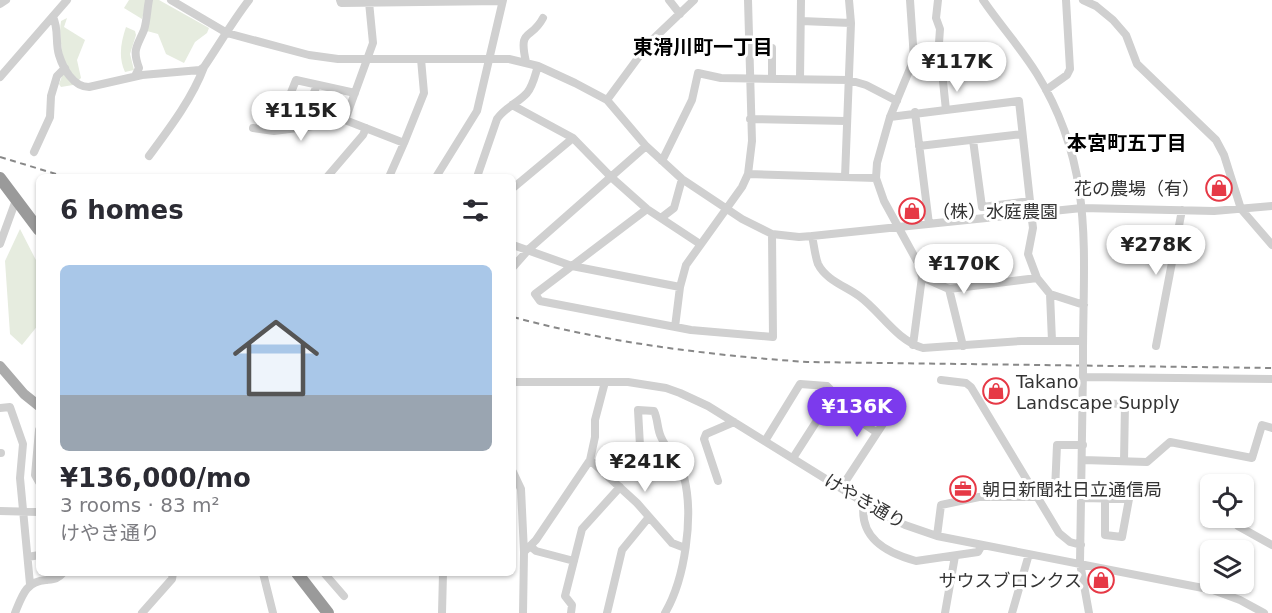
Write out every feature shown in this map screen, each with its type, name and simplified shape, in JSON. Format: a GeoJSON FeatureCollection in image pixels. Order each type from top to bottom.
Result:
{"type":"FeatureCollection","features":[{"type":"Feature","properties":{"kind":"highway"},"geometry":{"type":"LineString","coordinates":[[0,178],[36,226]]}},
{"type":"Feature","properties":{"kind":"highway"},"geometry":{"type":"LineString","coordinates":[[303,576],[328,613]]}},
{"type":"Feature","properties":{"kind":"main road"},"geometry":{"type":"LineString","coordinates":[[0,366],[24,394],[36,404]]}},
{"type":"Feature","properties":{"kind":"street"},"geometry":{"type":"LineString","coordinates":[[0,4],[6,0]]}},
{"type":"Feature","properties":{"kind":"street"},"geometry":{"type":"LineString","coordinates":[[0,77],[67,0]]}},
{"type":"Feature","properties":{"kind":"street"},"geometry":{"type":"LineString","coordinates":[[135,76],[140,68],[134,55],[137,42],[144,30],[149,0]]}},
{"type":"Feature","properties":{"kind":"street"},"geometry":{"type":"LineString","coordinates":[[171,0],[227,33],[309,55],[367,60],[515,59],[538,66],[607,100],[646,146],[682,179],[726,208],[772,234],[812,236],[1082,208],[1182,210],[1272,206]]}},
{"type":"Feature","properties":{"kind":"street"},"geometry":{"type":"LineString","coordinates":[[149,156],[171,126],[200,79],[204,68],[249,0]]}},
{"type":"Feature","properties":{"kind":"street"},"geometry":{"type":"LineString","coordinates":[[340,0],[341,3],[502,0],[477,111],[441,174]]}},
{"type":"Feature","properties":{"kind":"street"},"geometry":{"type":"LineString","coordinates":[[669,0],[680,14]]}},
{"type":"Feature","properties":{"kind":"street"},"geometry":{"type":"LineString","coordinates":[[607,100],[649,43],[694,0]]}},
{"type":"Feature","properties":{"kind":"street"},"geometry":{"type":"LineString","coordinates":[[675,327],[680,287],[686,265],[748,174],[752,141],[748,0]]}},
{"type":"Feature","properties":{"kind":"street"},"geometry":{"type":"LineString","coordinates":[[800,79],[801,0]]}},
{"type":"Feature","properties":{"kind":"street"},"geometry":{"type":"LineString","coordinates":[[844,177],[851,23],[849,0]]}},
{"type":"Feature","properties":{"kind":"street"},"geometry":{"type":"LineString","coordinates":[[910,0],[914,59],[890,117],[877,163],[876,178],[884,201],[918,263],[922,277],[913,345]]}},
{"type":"Feature","properties":{"kind":"street"},"geometry":{"type":"LineString","coordinates":[[938,0],[936,18],[940,29],[939,43],[946,110]]}},
{"type":"Feature","properties":{"kind":"street"},"geometry":{"type":"LineString","coordinates":[[983,0],[1046,90],[1073,159],[1082,208],[1085,233],[1080,563],[1089,613]]}},
{"type":"Feature","properties":{"kind":"street"},"geometry":{"type":"LineString","coordinates":[[1046,90],[1067,75],[1070,69],[1066,0]]}},
{"type":"Feature","properties":{"kind":"street"},"geometry":{"type":"LineString","coordinates":[[1083,0],[1096,6],[1113,20],[1126,35],[1137,64],[1216,140],[1224,155],[1241,209],[1272,245]]}},
{"type":"Feature","properties":{"kind":"street"},"geometry":{"type":"LineString","coordinates":[[345,120],[373,43],[369,2]]}},
{"type":"Feature","properties":{"kind":"street"},"geometry":{"type":"LineString","coordinates":[[53,17],[56,23],[58,53],[64,68],[75,83],[83,87],[135,76],[204,68]]}},
{"type":"Feature","properties":{"kind":"street"},"geometry":{"type":"LineString","coordinates":[[526,62],[522,45],[525,36],[543,18]]}},
{"type":"Feature","properties":{"kind":"street"},"geometry":{"type":"LineString","coordinates":[[801,21],[851,23]]}},
{"type":"Feature","properties":{"kind":"street"},"geometry":{"type":"LineString","coordinates":[[772,48],[772,79]]}},
{"type":"Feature","properties":{"kind":"street"},"geometry":{"type":"LineString","coordinates":[[389,174],[424,93],[421,59]]}},
{"type":"Feature","properties":{"kind":"street"},"geometry":{"type":"LineString","coordinates":[[478,174],[497,119],[503,111],[527,93],[538,66]]}},
{"type":"Feature","properties":{"kind":"street"},"geometry":{"type":"LineString","coordinates":[[34,152],[50,117],[51,96],[57,76],[64,68]]}},
{"type":"Feature","properties":{"kind":"street"},"geometry":{"type":"LineString","coordinates":[[662,161],[692,100],[698,73],[721,78],[849,80],[866,85],[897,101]]}},
{"type":"Feature","properties":{"kind":"street"},"geometry":{"type":"LineString","coordinates":[[284,110],[296,80],[355,93]]}},
{"type":"Feature","properties":{"kind":"street"},"geometry":{"type":"LineString","coordinates":[[299,129],[317,85]]}},
{"type":"Feature","properties":{"kind":"street"},"geometry":{"type":"LineString","coordinates":[[890,117],[915,112],[1019,101],[1030,201],[982,207],[973,140]]}},
{"type":"Feature","properties":{"kind":"street"},"geometry":{"type":"LineString","coordinates":[[512,105],[573,138],[611,177],[647,209],[700,244]]}},
{"type":"Feature","properties":{"kind":"street"},"geometry":{"type":"LineString","coordinates":[[915,112],[929,224]]}},
{"type":"Feature","properties":{"kind":"street"},"geometry":{"type":"LineString","coordinates":[[750,119],[846,121]]}},
{"type":"Feature","properties":{"kind":"street"},"geometry":{"type":"LineString","coordinates":[[253,128],[274,131],[299,129],[345,120],[404,143]]}},
{"type":"Feature","properties":{"kind":"street"},"geometry":{"type":"LineString","coordinates":[[329,174],[366,128]]}},
{"type":"Feature","properties":{"kind":"street"},"geometry":{"type":"LineString","coordinates":[[919,146],[1022,134]]}},
{"type":"Feature","properties":{"kind":"street"},"geometry":{"type":"LineString","coordinates":[[516,186],[573,138]]}},
{"type":"Feature","properties":{"kind":"street"},"geometry":{"type":"LineString","coordinates":[[516,264],[529,249],[646,146]]}},
{"type":"Feature","properties":{"kind":"street"},"geometry":{"type":"LineString","coordinates":[[748,174],[876,178]]}},
{"type":"Feature","properties":{"kind":"street"},"geometry":{"type":"LineString","coordinates":[[661,218],[674,208],[682,179]]}},
{"type":"Feature","properties":{"kind":"street"},"geometry":{"type":"LineString","coordinates":[[0,244],[16,200]]}},
{"type":"Feature","properties":{"kind":"street"},"geometry":{"type":"LineString","coordinates":[[647,209],[536,294],[540,301],[692,330],[774,337],[772,234]]}},
{"type":"Feature","properties":{"kind":"street"},"geometry":{"type":"LineString","coordinates":[[1156,346],[1182,210]]}},
{"type":"Feature","properties":{"kind":"street"},"geometry":{"type":"LineString","coordinates":[[1031,213],[1033,228],[1028,254],[1037,278],[1050,294],[1084,305]]}},
{"type":"Feature","properties":{"kind":"street"},"geometry":{"type":"LineString","coordinates":[[812,236],[818,264],[831,278],[866,302],[913,345],[923,348],[1002,342],[1083,341]]}},
{"type":"Feature","properties":{"kind":"street"},"geometry":{"type":"LineString","coordinates":[[516,246],[572,266],[680,287]]}},
{"type":"Feature","properties":{"kind":"street"},"geometry":{"type":"LineString","coordinates":[[922,277],[949,289],[1037,278]]}},
{"type":"Feature","properties":{"kind":"street"},"geometry":{"type":"LineString","coordinates":[[949,289],[963,346]]}},
{"type":"Feature","properties":{"kind":"street"},"geometry":{"type":"LineString","coordinates":[[1050,294],[1052,341]]}},
{"type":"Feature","properties":{"kind":"street"},"geometry":{"type":"LineString","coordinates":[[1083,373],[1272,379]]}},
{"type":"Feature","properties":{"kind":"street"},"geometry":{"type":"LineString","coordinates":[[941,380],[966,383],[971,387],[1036,497],[1064,538],[1081,545]]}},
{"type":"Feature","properties":{"kind":"street","name":"けやき通り"},"geometry":{"type":"LineString","coordinates":[[516,382],[628,382],[666,388],[694,399],[905,525],[937,536],[1213,590],[1240,600],[1264,613]]}},
{"type":"Feature","properties":{"kind":"street"},"geometry":{"type":"LineString","coordinates":[[527,549],[536,540],[590,460],[595,437],[595,420],[605,382]]}},
{"type":"Feature","properties":{"kind":"street"},"geometry":{"type":"LineString","coordinates":[[765,441],[800,384],[826,386],[861,422],[876,432]]}},
{"type":"Feature","properties":{"kind":"street"},"geometry":{"type":"LineString","coordinates":[[793,458],[834,393]]}},
{"type":"Feature","properties":{"kind":"street"},"geometry":{"type":"LineString","coordinates":[[842,488],[896,404]]}},
{"type":"Feature","properties":{"kind":"street"},"geometry":{"type":"LineString","coordinates":[[1083,404],[1125,404],[1124,461]]}},
{"type":"Feature","properties":{"kind":"street"},"geometry":{"type":"LineString","coordinates":[[0,408],[10,407],[23,444],[20,478],[30,584]]}},
{"type":"Feature","properties":{"kind":"street"},"geometry":{"type":"LineString","coordinates":[[640,446],[638,410],[654,411],[660,436],[684,477],[688,523],[685,548],[672,601],[665,613]]}},
{"type":"Feature","properties":{"kind":"street"},"geometry":{"type":"LineString","coordinates":[[718,481],[704,439],[706,434],[734,422]]}},
{"type":"Feature","properties":{"kind":"street"},"geometry":{"type":"LineString","coordinates":[[1083,460],[1148,462],[1170,442],[1252,458],[1262,425],[1272,428]]}},
{"type":"Feature","properties":{"kind":"street"},"geometry":{"type":"LineString","coordinates":[[937,536],[941,505],[979,497],[1036,497],[1055,490],[1057,445],[1083,445]]}},
{"type":"Feature","properties":{"kind":"street"},"geometry":{"type":"LineString","coordinates":[[590,460],[620,487],[672,543],[685,548]]}},
{"type":"Feature","properties":{"kind":"street"},"geometry":{"type":"LineString","coordinates":[[516,478],[521,489],[527,549],[523,613]]}},
{"type":"Feature","properties":{"kind":"street"},"geometry":{"type":"LineString","coordinates":[[571,613],[572,605],[565,596],[582,529],[620,487]]}},
{"type":"Feature","properties":{"kind":"street"},"geometry":{"type":"LineString","coordinates":[[1082,498],[1129,499],[1122,537],[1105,535],[1105,499]]}},
{"type":"Feature","properties":{"kind":"street"},"geometry":{"type":"LineString","coordinates":[[864,502],[862,511],[870,535],[876,543],[886,550],[916,561],[978,552],[982,544]]}},
{"type":"Feature","properties":{"kind":"street"},"geometry":{"type":"LineString","coordinates":[[0,511],[36,512]]}},
{"type":"Feature","properties":{"kind":"street"},"geometry":{"type":"LineString","coordinates":[[607,613],[622,550],[649,517]]}},
{"type":"Feature","properties":{"kind":"street"},"geometry":{"type":"LineString","coordinates":[[1242,528],[1272,545]]}},
{"type":"Feature","properties":{"kind":"street"},"geometry":{"type":"LineString","coordinates":[[527,549],[574,561]]}},
{"type":"Feature","properties":{"kind":"street"},"geometry":{"type":"LineString","coordinates":[[1012,613],[1029,554]]}},
{"type":"Feature","properties":{"kind":"street"},"geometry":{"type":"LineString","coordinates":[[28,557],[36,556]]}},
{"type":"Feature","properties":{"kind":"street"},"geometry":{"type":"LineString","coordinates":[[945,613],[955,556]]}},
{"type":"Feature","properties":{"kind":"street"},"geometry":{"type":"LineString","coordinates":[[15,613],[23,593],[30,584],[40,580],[56,579],[60,576]]}},
{"type":"Feature","properties":{"kind":"street"},"geometry":{"type":"LineString","coordinates":[[142,613],[172,576]]}},
{"type":"Feature","properties":{"kind":"street"},"geometry":{"type":"LineString","coordinates":[[264,576],[273,613]]}},
{"type":"Feature","properties":{"kind":"street"},"geometry":{"type":"LineString","coordinates":[[327,576],[344,596]]}},
{"type":"Feature","properties":{"kind":"street"},"geometry":{"type":"LineString","coordinates":[[442,613],[443,576]]}},
{"type":"Feature","properties":{"kind":"shaded area"},"geometry":{"type":"Polygon","coordinates":[[[129,0],[147,0],[142,19],[124,8],[129,0]]]}},
{"type":"Feature","properties":{"kind":"shaded area"},"geometry":{"type":"Polygon","coordinates":[[[152,0],[159,0],[209,28],[207,33],[195,42],[184,63],[166,54],[158,34],[147,31],[152,0]]]}},
{"type":"Feature","properties":{"kind":"shaded area"},"geometry":{"type":"Polygon","coordinates":[[[67,18],[64,27],[85,40],[77,60],[81,78],[73,85],[61,87],[59,84],[63,61],[60,29],[61,21],[67,18]]]}},
{"type":"Feature","properties":{"kind":"shaded area"},"geometry":{"type":"Polygon","coordinates":[[[126,27],[135,31],[136,35],[130,54],[134,70],[125,72],[121,50],[126,27]]]}},
{"type":"Feature","properties":{"kind":"shaded area"},"geometry":{"type":"Polygon","coordinates":[[[20,229],[36,260],[36,328],[22,345],[10,334],[5,261],[20,229]]]}},
{"type":"Feature","properties":{"kind":"railway"},"geometry":{"type":"LineString","coordinates":[[0,157],[56,174]]}},
{"type":"Feature","properties":{"kind":"railway"},"geometry":{"type":"LineString","coordinates":[[516,318],[586,334],[659,347],[807,362],[1272,368]]}},
{"type":"Feature","properties":{"kind":"place","name":"花の農場（有）"},"geometry":{"type":"Point","coordinates":[1219,188]}},
{"type":"Feature","properties":{"kind":"place","name":"（株）水庭農園"},"geometry":{"type":"Point","coordinates":[912,211]}},
{"type":"Feature","properties":{"kind":"place","name":"Takano Landscape Supply"},"geometry":{"type":"Point","coordinates":[996,391]}},
{"type":"Feature","properties":{"kind":"place","name":"朝日新聞社日立通信局"},"geometry":{"type":"Point","coordinates":[963,489]}},
{"type":"Feature","properties":{"kind":"place","name":"サウスブロンクス"},"geometry":{"type":"Point","coordinates":[1101,580]}},
{"type":"Feature","properties":{"kind":"district","name":"東滑川町一丁目"},"geometry":{"type":"Point","coordinates":[703,47]}},
{"type":"Feature","properties":{"kind":"district","name":"本宮町五丁目"},"geometry":{"type":"Point","coordinates":[1127,143]}}]}
